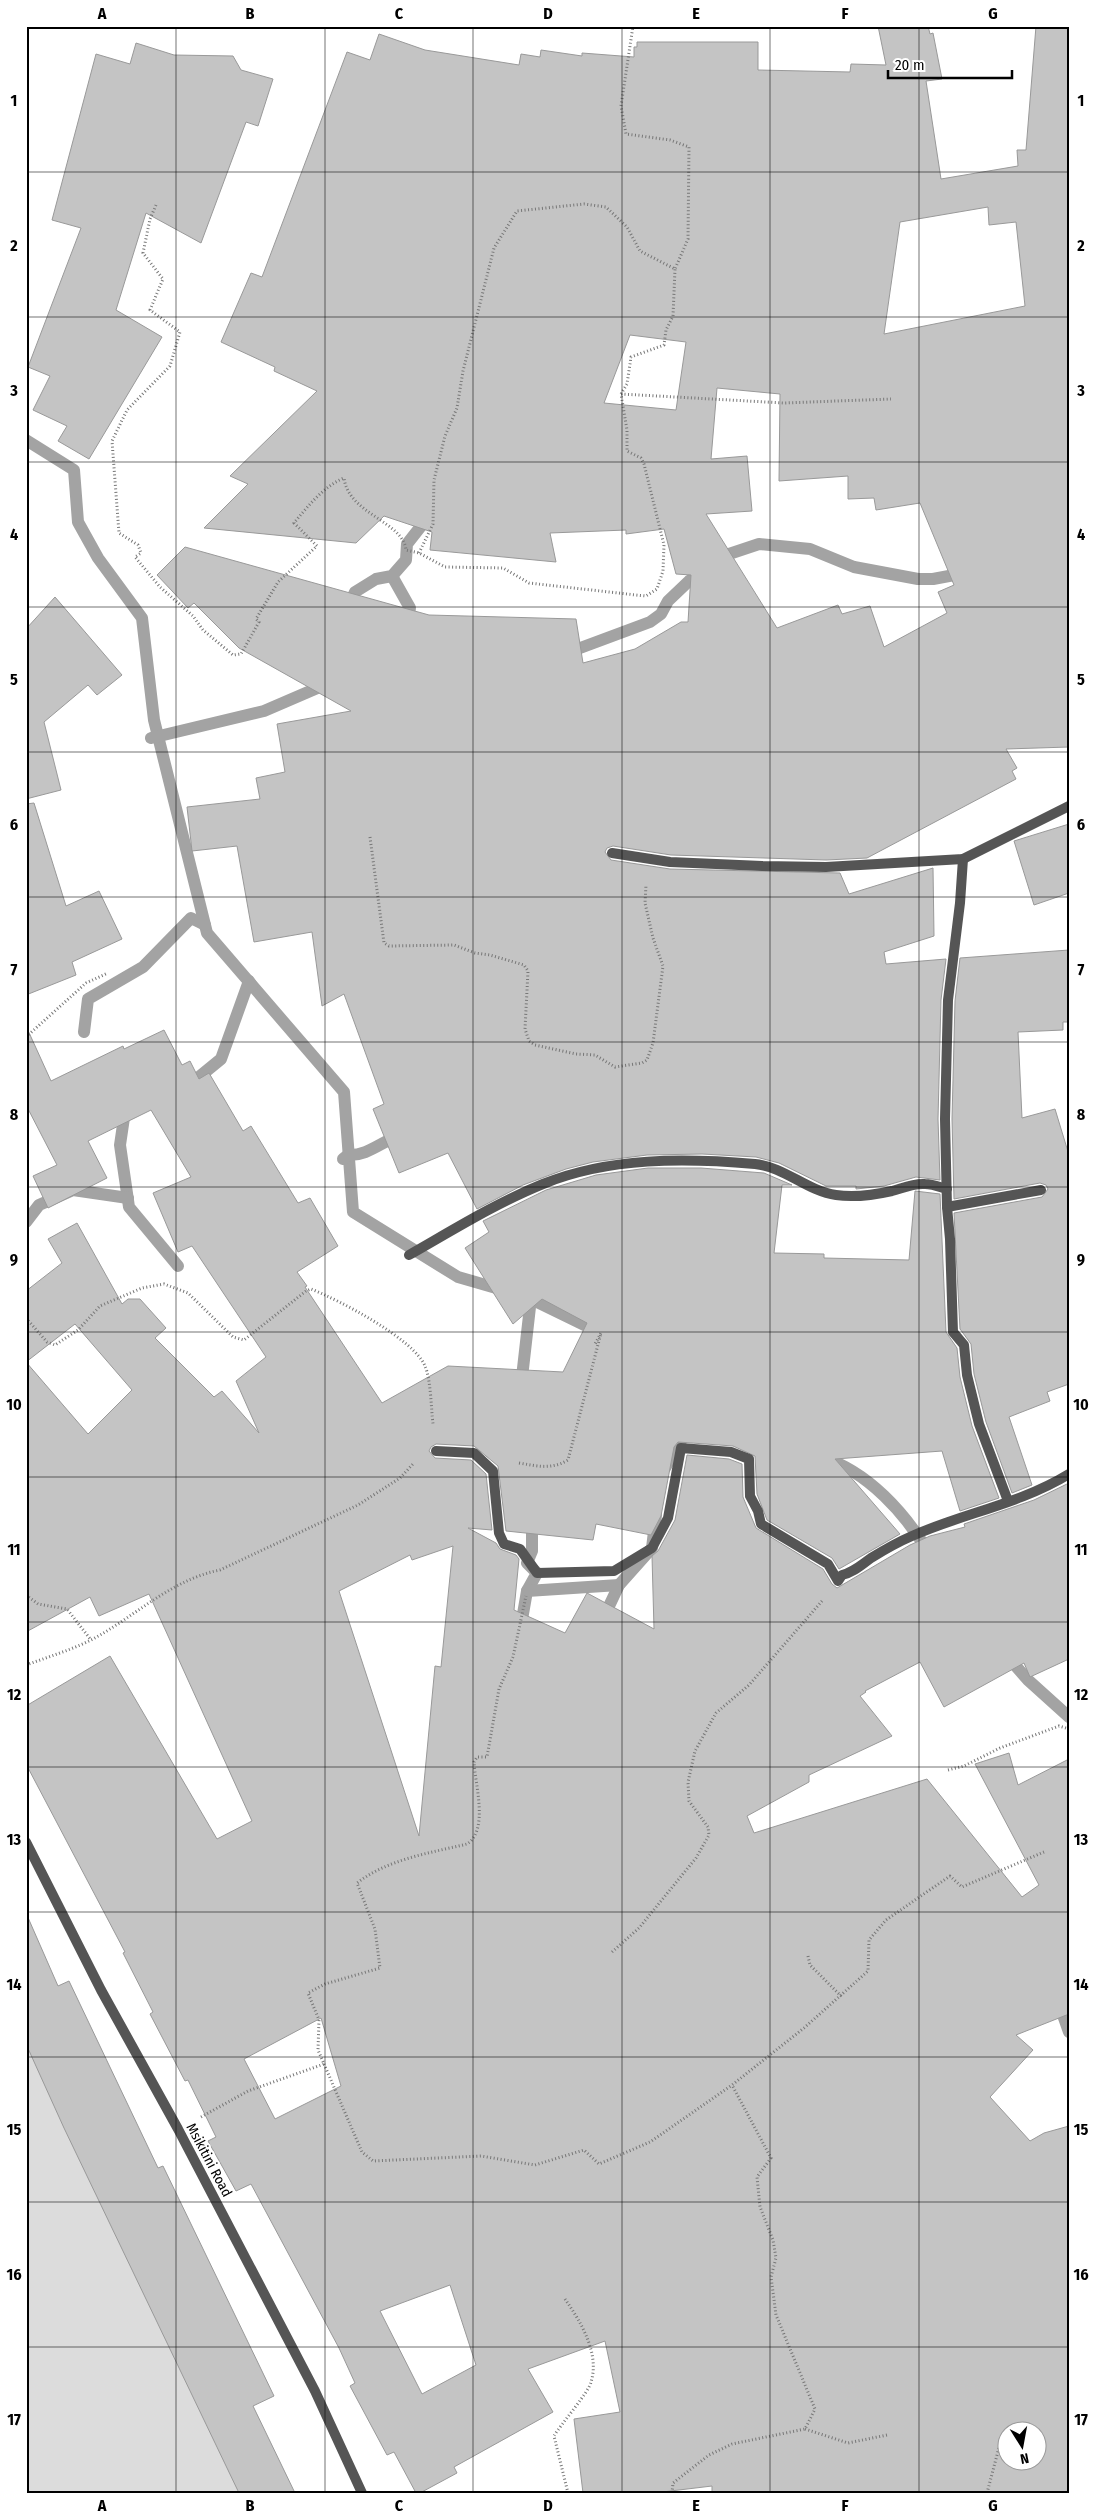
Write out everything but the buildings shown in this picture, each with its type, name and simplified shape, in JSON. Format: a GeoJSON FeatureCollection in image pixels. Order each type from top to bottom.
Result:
{"type":"FeatureCollection","features":[{"type":"Feature","properties":{"kind":"street"},"geometry":{"type":"LineString","coordinates":[[612,853],[670,862],[762,866],[835,867],[963,859],[1069,806]]}},
{"type":"Feature","properties":{"kind":"street"},"geometry":{"type":"LineString","coordinates":[[963,859],[960,903],[948,1000],[945,1119],[946,1207],[950,1239],[953,1332],[964,1345],[968,1375],[979,1424],[1008,1501]]}},
{"type":"Feature","properties":{"kind":"street"},"geometry":{"type":"LineString","coordinates":[[409,1255],[492,1207],[544,1183],[606,1166],[647,1161],[756,1164],[790,1175],[808,1185],[834,1195],[869,1196],[912,1184],[926,1184],[947,1189]]}},
{"type":"Feature","properties":{"kind":"street"},"geometry":{"type":"LineString","coordinates":[[946,1207],[1041,1190]]}},
{"type":"Feature","properties":{"kind":"street"},"geometry":{"type":"LineString","coordinates":[[436,1451],[474,1453],[493,1471],[499,1533],[504,1544],[520,1549],[537,1573],[614,1571],[652,1548],[668,1518],[681,1448],[732,1452],[749,1458],[750,1496],[762,1524],[828,1564],[838,1581],[842,1575],[852,1572],[872,1558],[910,1537],[1008,1501],[1033,1494],[1069,1474]]}},
{"type":"Feature","properties":{"kind":"street","name":"Msikitini Road"},"geometry":{"type":"LineString","coordinates":[[26,1842],[101,1990],[178,2129],[315,2391],[362,2493]]}},
{"type":"Feature","properties":{"kind":"path"},"geometry":{"type":"LineString","coordinates":[[156,205],[150,219],[144,253],[163,279],[150,310],[180,332],[170,366],[127,410],[112,441],[119,532],[138,545],[141,553],[135,557],[160,587],[193,616],[203,630],[233,655],[241,654],[259,622],[256,619],[278,582],[317,546],[294,523],[333,483],[344,478],[345,487],[352,498],[371,515],[387,524],[405,542],[406,550],[418,553],[445,567],[503,568],[529,583],[646,596],[657,589],[663,571],[664,545],[644,464],[641,458],[627,451],[627,430],[621,394],[627,384],[631,357],[664,345],[666,330],[673,316],[675,269],[688,239],[690,205],[687,186],[688,147],[670,140],[626,134],[621,106],[633,26]]}},
{"type":"Feature","properties":{"kind":"path"},"geometry":{"type":"LineString","coordinates":[[418,553],[433,524],[434,480],[445,436],[457,408],[463,371],[494,248],[517,211],[584,204],[606,207],[627,227],[640,251],[675,269]]}},
{"type":"Feature","properties":{"kind":"path"},"geometry":{"type":"LineString","coordinates":[[621,394],[784,403],[891,398]]}},
{"type":"Feature","properties":{"kind":"path"},"geometry":{"type":"LineString","coordinates":[[370,837],[384,943],[389,946],[454,945],[475,953],[490,955],[524,965],[528,971],[525,1029],[529,1041],[535,1045],[576,1054],[595,1055],[615,1067],[642,1063],[647,1060],[653,1043],[663,966],[653,938],[645,903],[645,886],[648,882]]}},
{"type":"Feature","properties":{"kind":"path"},"geometry":{"type":"LineString","coordinates":[[26,1037],[86,983],[108,973]]}},
{"type":"Feature","properties":{"kind":"path"},"geometry":{"type":"LineString","coordinates":[[26,1318],[47,1342],[55,1345],[78,1330],[100,1306],[142,1288],[164,1284],[188,1293],[232,1337],[244,1340],[311,1289],[395,1335],[412,1348],[425,1366],[436,1451],[413,1463],[400,1478],[358,1505],[220,1570],[209,1572],[172,1588],[91,1640],[26,1665]]}},
{"type":"Feature","properties":{"kind":"path"},"geometry":{"type":"LineString","coordinates":[[542,1468],[558,1466],[568,1460],[601,1333],[594,1344]]}},
{"type":"Feature","properties":{"kind":"path"},"geometry":{"type":"LineString","coordinates":[[532,1568],[513,1657],[499,1689],[487,1757],[477,1757],[474,1762],[480,1819],[474,1840],[467,1844],[415,1856],[382,1868],[357,1883],[375,1929],[380,1968],[325,1984],[308,1993],[320,2020],[318,2050],[362,2152],[373,2161],[481,2156],[535,2165],[584,2150],[599,2164],[650,2142],[732,2086],[842,1997],[868,1971],[870,1940],[886,1920],[950,1876],[962,1887],[1044,1852]]}},
{"type":"Feature","properties":{"kind":"path"},"geometry":{"type":"LineString","coordinates":[[612,1952],[639,1928],[696,1858],[709,1835],[708,1826],[689,1801],[688,1782],[695,1751],[716,1712],[749,1685],[838,1581]]}},
{"type":"Feature","properties":{"kind":"path"},"geometry":{"type":"LineString","coordinates":[[26,1595],[38,1604],[67,1609],[91,1640]]}},
{"type":"Feature","properties":{"kind":"path"},"geometry":{"type":"LineString","coordinates":[[948,1770],[964,1766],[1000,1748],[1059,1726],[1069,1728]]}},
{"type":"Feature","properties":{"kind":"path"},"geometry":{"type":"LineString","coordinates":[[808,1956],[810,1965],[842,1997]]}},
{"type":"Feature","properties":{"kind":"path"},"geometry":{"type":"LineString","coordinates":[[178,2129],[248,2091],[324,2064]]}},
{"type":"Feature","properties":{"kind":"path"},"geometry":{"type":"LineString","coordinates":[[732,2086],[772,2158],[756,2177],[760,2206],[773,2240],[776,2258],[771,2277],[776,2315],[815,2409],[805,2429]]}},
{"type":"Feature","properties":{"kind":"path"},"geometry":{"type":"LineString","coordinates":[[566,2299],[577,2316],[592,2350],[591,2382],[554,2436],[568,2493]]}},
{"type":"Feature","properties":{"kind":"path"},"geometry":{"type":"LineString","coordinates":[[672,2493],[673,2483],[709,2455],[732,2444],[805,2429],[848,2442],[886,2435]]}},
{"type":"Feature","properties":{"kind":"path"},"geometry":{"type":"LineString","coordinates":[[987,2493],[998,2451]]}},
{"type":"Feature","properties":{"kind":"shaded area"},"geometry":{"type":"Polygon","coordinates":[[[26,2042],[240,2493],[26,2493],[26,2042]]]}},
{"type":"Feature","properties":{"kind":"waterway"},"geometry":{"type":"LineString","coordinates":[[26,440],[74,470],[78,522],[98,558],[142,618],[154,720],[207,933],[344,1092],[353,1212],[458,1277],[503,1290]]}},
{"type":"Feature","properties":{"kind":"waterway"},"geometry":{"type":"LineString","coordinates":[[347,609],[355,592],[376,579],[392,576],[406,560],[407,544],[429,516]]}},
{"type":"Feature","properties":{"kind":"waterway"},"geometry":{"type":"LineString","coordinates":[[564,654],[650,622],[661,614],[668,601],[689,581],[729,554],[759,544],[810,549],[854,567],[918,579],[933,579],[965,573]]}},
{"type":"Feature","properties":{"kind":"waterway"},"geometry":{"type":"LineString","coordinates":[[392,576],[410,608],[407,625]]}},
{"type":"Feature","properties":{"kind":"waterway"},"geometry":{"type":"LineString","coordinates":[[151,738],[264,711],[329,683]]}},
{"type":"Feature","properties":{"kind":"waterway"},"geometry":{"type":"LineString","coordinates":[[84,1032],[88,999],[143,967],[191,918],[205,925]]}},
{"type":"Feature","properties":{"kind":"waterway"},"geometry":{"type":"LineString","coordinates":[[183,1085],[199,1077],[221,1059],[249,981],[252,986]]}},
{"type":"Feature","properties":{"kind":"waterway"},"geometry":{"type":"LineString","coordinates":[[128,1110],[125,1111],[120,1145],[129,1207],[178,1266]]}},
{"type":"Feature","properties":{"kind":"waterway"},"geometry":{"type":"LineString","coordinates":[[343,1159],[348,1155],[369,1151],[401,1135]]}},
{"type":"Feature","properties":{"kind":"waterway"},"geometry":{"type":"LineString","coordinates":[[26,1222],[39,1205],[73,1190],[128,1198]]}},
{"type":"Feature","properties":{"kind":"waterway"},"geometry":{"type":"LineString","coordinates":[[525,1296],[601,1333]]}},
{"type":"Feature","properties":{"kind":"waterway"},"geometry":{"type":"LineString","coordinates":[[521,1386],[531,1298]]}},
{"type":"Feature","properties":{"kind":"waterway"},"geometry":{"type":"LineString","coordinates":[[665,1468],[681,1441]]}},
{"type":"Feature","properties":{"kind":"waterway"},"geometry":{"type":"LineString","coordinates":[[821,1457],[854,1472],[870,1483],[909,1524],[930,1555]]}},
{"type":"Feature","properties":{"kind":"waterway"},"geometry":{"type":"LineString","coordinates":[[602,1621],[619,1585],[652,1548],[656,1515]]}},
{"type":"Feature","properties":{"kind":"waterway"},"geometry":{"type":"LineString","coordinates":[[527,1591],[537,1573],[527,1563],[532,1551],[532,1517]]}},
{"type":"Feature","properties":{"kind":"waterway"},"geometry":{"type":"LineString","coordinates":[[520,1631],[527,1591],[619,1585]]}},
{"type":"Feature","properties":{"kind":"waterway"},"geometry":{"type":"LineString","coordinates":[[1007,1656],[1028,1680],[1069,1717]]}},
{"type":"Feature","properties":{"kind":"waterway"},"geometry":{"type":"LineString","coordinates":[[1058,2001],[1069,2032]]}}]}
